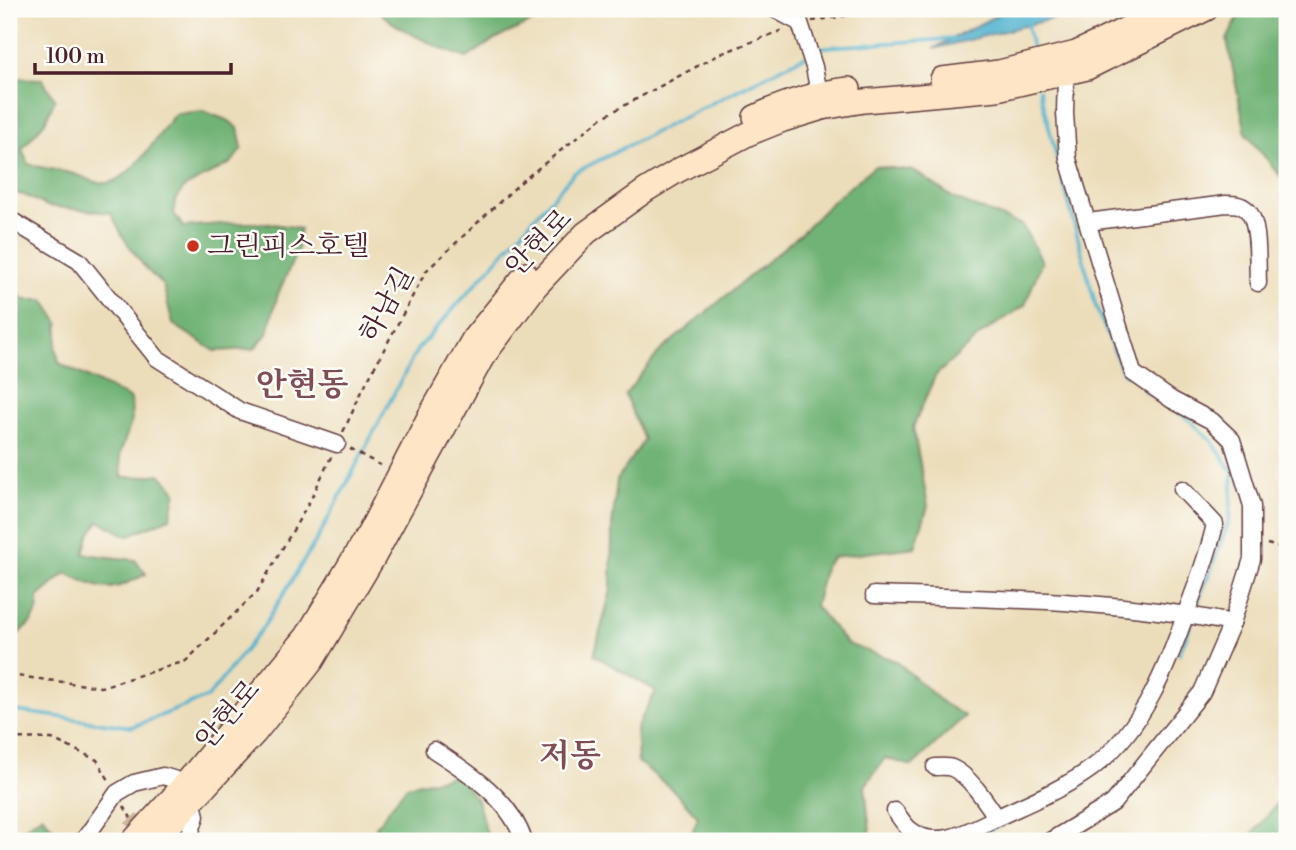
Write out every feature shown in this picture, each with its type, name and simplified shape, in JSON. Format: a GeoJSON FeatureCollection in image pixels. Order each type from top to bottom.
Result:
{"type":"FeatureCollection","features":[{"type":"Feature","properties":{"kind":"street"},"geometry":{"type":"LineString","coordinates":[[774,9],[802,28],[821,100]]}},
{"type":"Feature","properties":{"kind":"street","name":"안현로"},"geometry":{"type":"LineString","coordinates":[[1055,68],[1076,53],[1167,9]]}},
{"type":"Feature","properties":{"kind":"street","name":"안현로"},"geometry":{"type":"LineString","coordinates":[[155,841],[307,636],[369,533],[429,417],[474,338],[533,265],[589,214],[651,172],[717,135],[786,102],[821,100],[999,72],[1021,75],[1055,68],[1087,68],[1206,9]]}},
{"type":"Feature","properties":{"kind":"street"},"geometry":{"type":"LineString","coordinates":[[1049,841],[1113,803],[1202,692],[1232,623],[1252,559],[1252,506],[1232,440],[1212,421],[1171,400],[1133,373],[1068,159],[1065,113],[1055,68]]}},
{"type":"Feature","properties":{"kind":"street"},"geometry":{"type":"LineString","coordinates":[[1088,222],[1226,204],[1240,205],[1249,212],[1254,222],[1258,283]]}},
{"type":"Feature","properties":{"kind":"street"},"geometry":{"type":"LineString","coordinates":[[9,219],[79,261],[158,358],[240,411],[339,445]]}},
{"type":"Feature","properties":{"kind":"street"},"geometry":{"type":"LineString","coordinates":[[895,811],[912,831],[930,838],[956,837],[1048,794],[1092,768],[1119,743],[1145,707],[1192,615],[1210,547],[1215,524],[1182,489]]}},
{"type":"Feature","properties":{"kind":"street"},"geometry":{"type":"LineString","coordinates":[[874,595],[1096,603],[1232,623]]}},
{"type":"Feature","properties":{"kind":"street"},"geometry":{"type":"LineString","coordinates":[[434,750],[504,804],[518,824],[524,841]]}},
{"type":"Feature","properties":{"kind":"street"},"geometry":{"type":"LineString","coordinates":[[935,767],[952,768],[963,776],[998,818]]}},
{"type":"Feature","properties":{"kind":"street"},"geometry":{"type":"LineString","coordinates":[[83,841],[117,793],[134,783],[163,776],[189,792],[196,816],[188,841]]}},
{"type":"Feature","properties":{"kind":"street","name":"안현로"},"geometry":{"type":"LineString","coordinates":[[133,841],[189,792]]}},
{"type":"Feature","properties":{"kind":"path","name":"하남길"},"geometry":{"type":"LineString","coordinates":[[9,675],[101,687],[186,661],[257,592],[310,501],[339,445],[366,383],[426,271],[521,182],[603,117],[720,54],[834,16],[892,9]]}},
{"type":"Feature","properties":{"kind":"path"},"geometry":{"type":"LineString","coordinates":[[339,445],[371,461]]}},
{"type":"Feature","properties":{"kind":"path"},"geometry":{"type":"LineString","coordinates":[[1252,540],[1287,549]]}},
{"type":"Feature","properties":{"kind":"path"},"geometry":{"type":"LineString","coordinates":[[9,738],[52,739],[97,760],[131,818]]}},
{"type":"Feature","properties":{"kind":"green space"},"geometry":{"type":"Polygon","coordinates":[[[378,9],[552,9],[552,13],[495,39],[467,58],[405,31],[378,9]]]}},
{"type":"Feature","properties":{"kind":"green space"},"geometry":{"type":"Polygon","coordinates":[[[1256,9],[1287,9],[1287,184],[1246,134],[1227,40],[1237,19],[1256,9]]]}},
{"type":"Feature","properties":{"kind":"green space"},"geometry":{"type":"Polygon","coordinates":[[[9,78],[42,79],[55,99],[45,122],[22,149],[28,164],[102,183],[122,177],[132,168],[175,114],[203,111],[229,121],[238,128],[242,148],[231,163],[185,187],[175,200],[174,213],[183,227],[257,223],[300,229],[298,249],[278,294],[267,334],[254,349],[215,351],[173,324],[163,285],[146,269],[123,237],[111,213],[47,206],[24,195],[9,192],[9,78]]]}},
{"type":"Feature","properties":{"kind":"green space"},"geometry":{"type":"Polygon","coordinates":[[[875,166],[915,171],[955,199],[1022,225],[1042,261],[1025,305],[980,335],[935,376],[913,427],[928,506],[915,547],[833,557],[825,566],[815,606],[847,644],[896,661],[943,703],[965,716],[912,766],[885,758],[865,786],[871,841],[689,841],[698,817],[674,791],[638,762],[636,728],[656,691],[594,655],[611,590],[612,527],[617,480],[644,440],[625,395],[660,351],[800,234],[835,199],[875,166]]]}},
{"type":"Feature","properties":{"kind":"green space"},"geometry":{"type":"Polygon","coordinates":[[[9,288],[26,300],[44,300],[59,323],[56,347],[59,363],[131,399],[132,420],[120,454],[122,477],[160,474],[176,491],[170,518],[127,536],[99,521],[89,536],[84,554],[135,560],[146,574],[123,585],[106,588],[89,584],[66,573],[38,597],[34,618],[9,641],[9,288]]]}},
{"type":"Feature","properties":{"kind":"green space"},"geometry":{"type":"Polygon","coordinates":[[[457,775],[477,800],[489,841],[371,841],[377,825],[407,786],[457,775]]]}},
{"type":"Feature","properties":{"kind":"green space"},"geometry":{"type":"Polygon","coordinates":[[[1287,791],[1287,841],[1247,841],[1287,791]]]}},
{"type":"Feature","properties":{"kind":"green space"},"geometry":{"type":"Polygon","coordinates":[[[42,815],[63,841],[9,841],[9,839],[42,815]]]}},
{"type":"Feature","properties":{"kind":"water"},"geometry":{"type":"Polygon","coordinates":[[[1008,9],[1091,9],[933,49],[1008,9]]]}},
{"type":"Feature","properties":{"kind":"waterway"},"geometry":{"type":"LineString","coordinates":[[1030,22],[1027,25],[1033,54]]}},
{"type":"Feature","properties":{"kind":"waterway"},"geometry":{"type":"LineString","coordinates":[[815,52],[825,47],[952,39]]}},
{"type":"Feature","properties":{"kind":"waterway"},"geometry":{"type":"LineString","coordinates":[[9,710],[132,727],[208,697],[264,626],[320,534],[417,350],[574,173],[805,56]]}},
{"type":"Feature","properties":{"kind":"waterway"},"geometry":{"type":"LineString","coordinates":[[1039,89],[1096,307],[1123,372],[1127,375]]}},
{"type":"Feature","properties":{"kind":"waterway"},"geometry":{"type":"LineString","coordinates":[[1143,389],[1188,419],[1211,440],[1233,472],[1230,518],[1195,611]]}},
{"type":"Feature","properties":{"kind":"waterway"},"geometry":{"type":"LineString","coordinates":[[1179,654],[1192,622]]}},
{"type":"Feature","properties":{"kind":"waterway"},"geometry":{"type":"LineString","coordinates":[[1130,741],[1140,732],[1148,717]]}},
{"type":"Feature","properties":{"kind":"waterway"},"geometry":{"type":"LineString","coordinates":[[1065,794],[1088,780]]}},
{"type":"Feature","properties":{"kind":"waterway"},"geometry":{"type":"LineString","coordinates":[[969,841],[1008,821]]}},
{"type":"Feature","properties":{"kind":"tunnel"},"geometry":{"type":"LineString","coordinates":[[131,818],[148,839]]}},
{"type":"Feature","properties":{"kind":"place","name":"그린피스호텔"},"geometry":{"type":"Point","coordinates":[193,246]}},
{"type":"Feature","properties":{"kind":"district","name":"안현동"},"geometry":{"type":"Point","coordinates":[302,385]}},
{"type":"Feature","properties":{"kind":"district","name":"저동"},"geometry":{"type":"Point","coordinates":[570,756]}}]}
